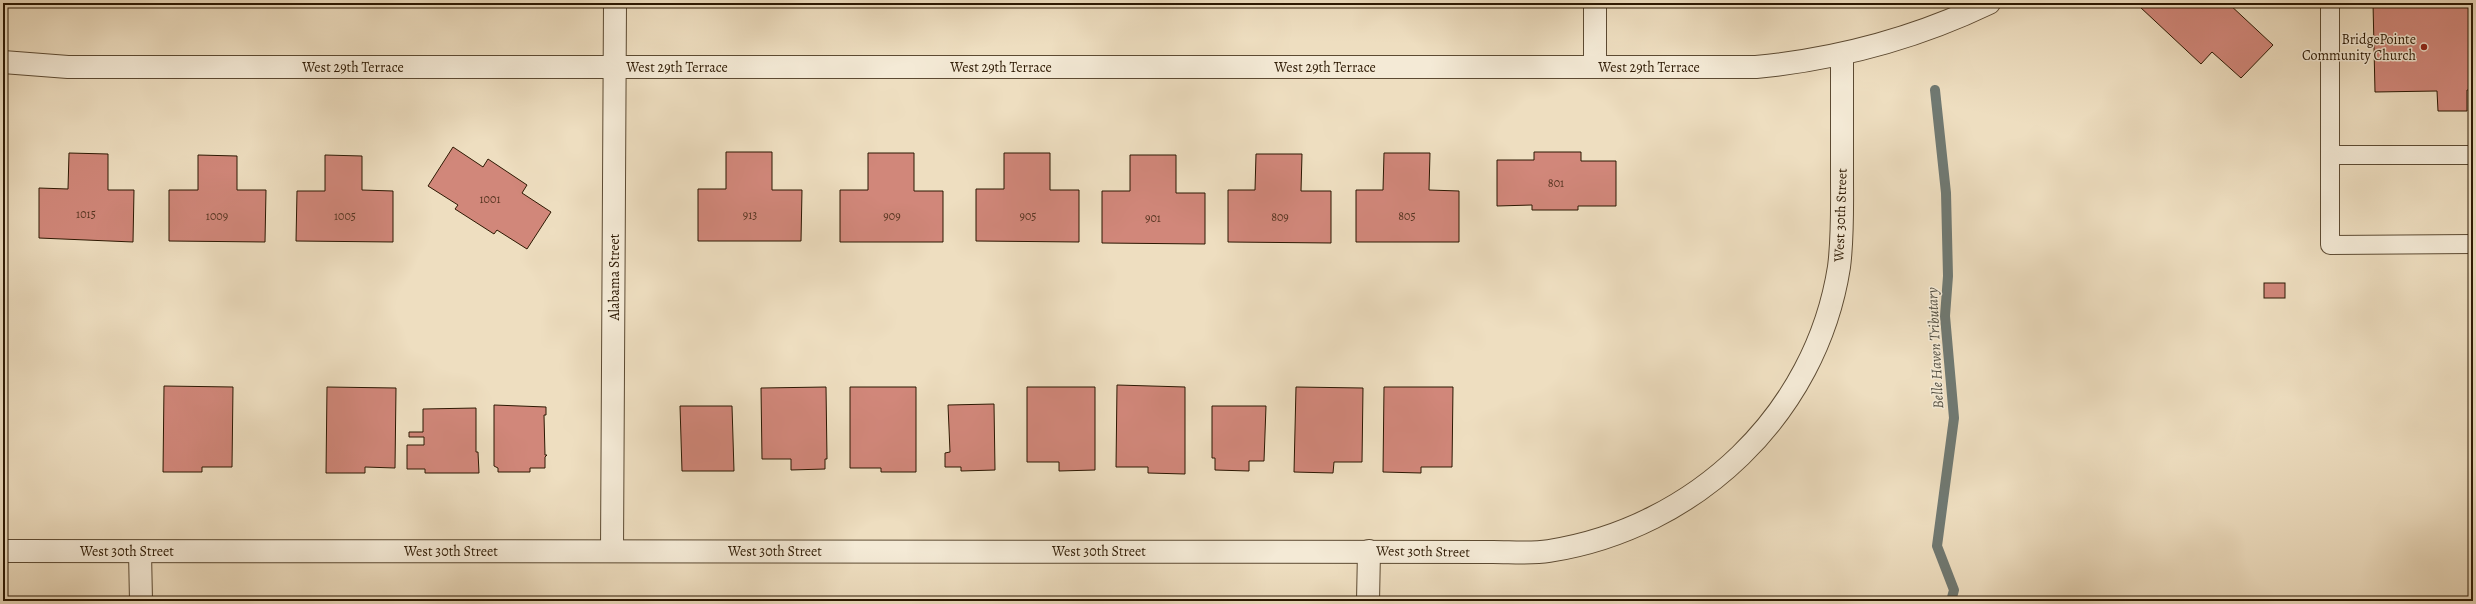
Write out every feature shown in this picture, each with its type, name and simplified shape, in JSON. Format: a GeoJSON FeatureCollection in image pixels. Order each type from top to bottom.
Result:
{"type":"FeatureCollection","features":[{"type":"Feature","properties":{"kind":"street","name":"Alabama Street"},"geometry":{"type":"LineString","coordinates":[[612,551],[615,3]]}},
{"type":"Feature","properties":{"kind":"street"},"geometry":{"type":"LineString","coordinates":[[1594,67],[1595,3]]}},
{"type":"Feature","properties":{"kind":"street","name":"West 29th Terrace"},"geometry":{"type":"LineString","coordinates":[[3,62],[68,67],[1756,67],[1842,55],[1899,40],[1950,22],[1989,3]]}},
{"type":"Feature","properties":{"kind":"street","name":"West 30th Street"},"geometry":{"type":"LineString","coordinates":[[3,551],[1548,551],[1604,538],[1650,520],[1700,490],[1745,454],[1772,421],[1799,380],[1814,348],[1829,307],[1838,267],[1842,230],[1842,55]]}},
{"type":"Feature","properties":{"kind":"street"},"geometry":{"type":"LineString","coordinates":[[1368,601],[1369,551]]}},
{"type":"Feature","properties":{"kind":"street"},"geometry":{"type":"LineString","coordinates":[[140,552],[141,601]]}},
{"type":"Feature","properties":{"kind":"lane"},"geometry":{"type":"LineString","coordinates":[[2330,3],[2330,245],[2473,244]]}},
{"type":"Feature","properties":{"kind":"lane"},"geometry":{"type":"LineString","coordinates":[[2330,155],[2473,155]]}},
{"type":"Feature","properties":{"kind":"building"},"geometry":{"type":"Polygon","coordinates":[[[2144,3],[2228,3],[2273,45],[2241,78],[2212,52],[2201,64],[2140,7],[2144,3]]]}},
{"type":"Feature","properties":{"kind":"building","name":"BridgePointe Community Church"},"geometry":{"type":"Polygon","coordinates":[[[2373,3],[2473,3],[2473,90],[2467,90],[2467,111],[2438,111],[2437,91],[2375,92],[2373,3]]]}},
{"type":"Feature","properties":{"kind":"building"},"geometry":{"type":"Polygon","coordinates":[[[453,147],[483,167],[488,159],[527,185],[522,193],[551,212],[527,249],[497,230],[494,234],[455,209],[458,205],[428,186],[453,147]]]}},
{"type":"Feature","properties":{"kind":"building"},"geometry":{"type":"Polygon","coordinates":[[[726,152],[772,152],[772,190],[802,190],[801,241],[698,241],[698,189],[726,189],[726,152]]]}},
{"type":"Feature","properties":{"kind":"building"},"geometry":{"type":"Polygon","coordinates":[[[1534,152],[1581,152],[1581,161],[1616,161],[1616,206],[1578,206],[1578,210],[1532,210],[1532,205],[1497,206],[1497,160],[1534,160],[1534,152]]]}},
{"type":"Feature","properties":{"kind":"building"},"geometry":{"type":"Polygon","coordinates":[[[69,153],[108,154],[108,190],[134,190],[133,242],[39,238],[39,188],[68,189],[69,153]]]}},
{"type":"Feature","properties":{"kind":"building"},"geometry":{"type":"Polygon","coordinates":[[[868,153],[914,153],[914,191],[943,191],[943,242],[840,242],[840,190],[868,190],[868,153]]]}},
{"type":"Feature","properties":{"kind":"building"},"geometry":{"type":"Polygon","coordinates":[[[1004,153],[1050,153],[1050,190],[1079,190],[1079,242],[976,241],[976,189],[1004,189],[1004,153]]]}},
{"type":"Feature","properties":{"kind":"building"},"geometry":{"type":"Polygon","coordinates":[[[1384,153],[1430,153],[1429,190],[1459,191],[1459,242],[1356,242],[1356,190],[1383,190],[1384,153]]]}},
{"type":"Feature","properties":{"kind":"building"},"geometry":{"type":"Polygon","coordinates":[[[1256,154],[1302,154],[1301,191],[1331,191],[1331,243],[1228,242],[1228,190],[1255,190],[1256,154]]]}},
{"type":"Feature","properties":{"kind":"building"},"geometry":{"type":"Polygon","coordinates":[[[198,155],[237,156],[237,190],[266,190],[265,242],[169,241],[169,190],[198,190],[198,155]]]}},
{"type":"Feature","properties":{"kind":"building"},"geometry":{"type":"Polygon","coordinates":[[[325,155],[362,156],[362,190],[393,191],[393,242],[296,241],[297,191],[325,191],[325,155]]]}},
{"type":"Feature","properties":{"kind":"building"},"geometry":{"type":"Polygon","coordinates":[[[1130,155],[1176,155],[1176,193],[1205,193],[1205,244],[1102,243],[1102,191],[1130,191],[1130,155]]]}},
{"type":"Feature","properties":{"kind":"building"},"geometry":{"type":"Polygon","coordinates":[[[2264,283],[2285,283],[2285,298],[2264,298],[2264,283]]]}},
{"type":"Feature","properties":{"kind":"building"},"geometry":{"type":"Polygon","coordinates":[[[1117,385],[1185,387],[1185,474],[1148,473],[1148,467],[1116,467],[1117,385]]]}},
{"type":"Feature","properties":{"kind":"building"},"geometry":{"type":"Polygon","coordinates":[[[164,386],[233,387],[232,467],[202,467],[202,472],[163,472],[164,386]]]}},
{"type":"Feature","properties":{"kind":"building"},"geometry":{"type":"Polygon","coordinates":[[[327,387],[396,388],[395,468],[365,467],[365,473],[326,473],[327,387]]]}},
{"type":"Feature","properties":{"kind":"building"},"geometry":{"type":"Polygon","coordinates":[[[826,387],[827,459],[825,459],[825,469],[791,470],[791,459],[762,459],[761,388],[826,387]]]}},
{"type":"Feature","properties":{"kind":"building"},"geometry":{"type":"Polygon","coordinates":[[[850,387],[916,387],[916,472],[881,472],[881,468],[850,468],[850,387]]]}},
{"type":"Feature","properties":{"kind":"building"},"geometry":{"type":"Polygon","coordinates":[[[1027,387],[1095,387],[1095,470],[1059,471],[1059,462],[1027,462],[1027,387]]]}},
{"type":"Feature","properties":{"kind":"building"},"geometry":{"type":"Polygon","coordinates":[[[1296,387],[1363,388],[1362,462],[1334,462],[1333,473],[1294,472],[1296,387]]]}},
{"type":"Feature","properties":{"kind":"building"},"geometry":{"type":"Polygon","coordinates":[[[1384,387],[1453,387],[1452,467],[1421,467],[1421,473],[1383,472],[1384,387]]]}},
{"type":"Feature","properties":{"kind":"building"},"geometry":{"type":"Polygon","coordinates":[[[994,404],[995,470],[961,471],[961,467],[945,467],[945,453],[950,452],[948,405],[994,404]]]}},
{"type":"Feature","properties":{"kind":"building"},"geometry":{"type":"Polygon","coordinates":[[[494,405],[546,407],[546,415],[544,415],[545,455],[547,455],[545,457],[545,468],[530,468],[530,472],[498,472],[498,468],[494,466],[494,405]]]}},
{"type":"Feature","properties":{"kind":"building"},"geometry":{"type":"Polygon","coordinates":[[[680,406],[732,406],[734,471],[682,471],[680,406]]]}},
{"type":"Feature","properties":{"kind":"building"},"geometry":{"type":"Polygon","coordinates":[[[1212,406],[1266,406],[1264,461],[1249,461],[1249,471],[1215,470],[1215,458],[1212,458],[1212,406]]]}},
{"type":"Feature","properties":{"kind":"building"},"geometry":{"type":"Polygon","coordinates":[[[476,408],[476,452],[478,452],[479,473],[425,473],[425,469],[407,469],[407,445],[424,445],[424,437],[409,437],[409,432],[423,432],[423,409],[476,408]]]}},
{"type":"Feature","properties":{"kind":"waterway","name":"Belle Haven Tributary"},"geometry":{"type":"LineString","coordinates":[[1935,90],[1946,193],[1948,276],[1945,316],[1954,418],[1937,546],[1954,590],[1951,601]]}},
{"type":"Feature","properties":{"kind":"place","name":"BridgePointe Community Church"},"geometry":{"type":"Point","coordinates":[2424,47]}}]}
